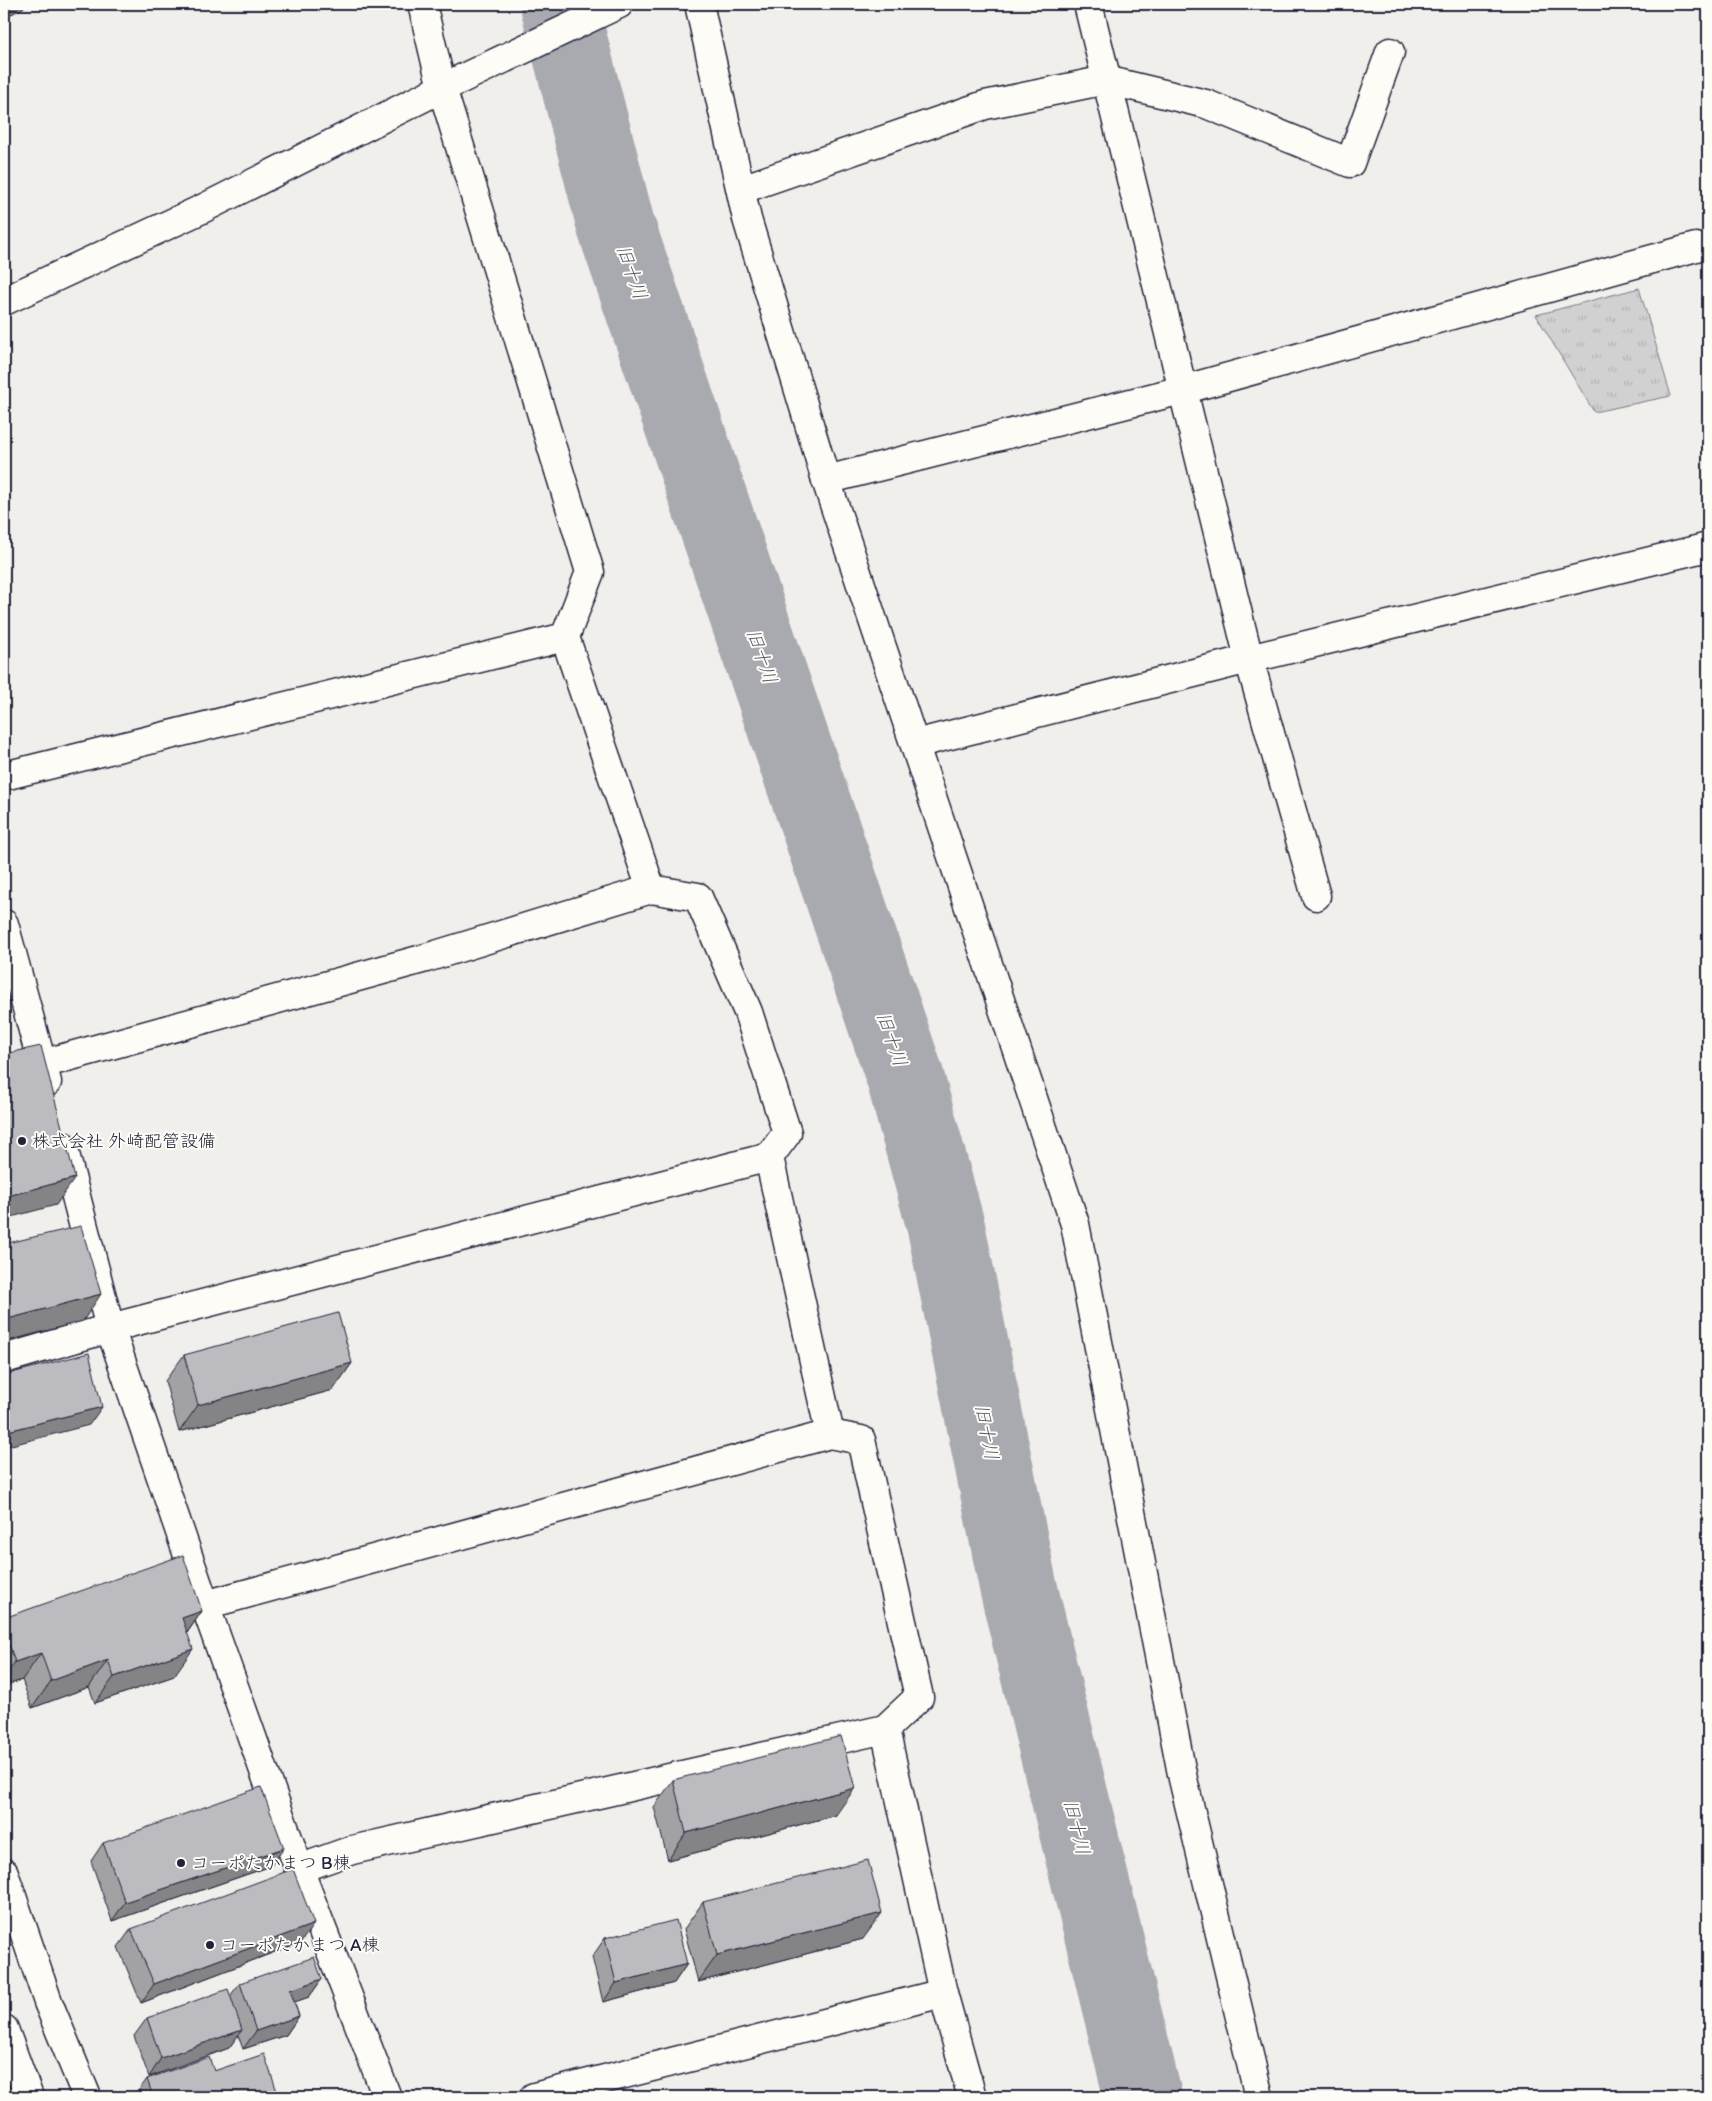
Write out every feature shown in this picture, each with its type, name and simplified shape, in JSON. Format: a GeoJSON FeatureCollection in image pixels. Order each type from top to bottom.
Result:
{"type":"FeatureCollection","features":[{"type":"Feature","properties":{"kind":"street"},"geometry":{"type":"LineString","coordinates":[[422,4],[442,88],[590,572],[565,637],[651,889]]}},
{"type":"Feature","properties":{"kind":"street"},"geometry":{"type":"LineString","coordinates":[[4,301],[202,208],[442,88],[619,4]]}},
{"type":"Feature","properties":{"kind":"street"},"geometry":{"type":"LineString","coordinates":[[699,4],[742,189],[747,219],[826,480],[1075,1224],[1183,1779],[1259,2097]]}},
{"type":"Feature","properties":{"kind":"street"},"geometry":{"type":"LineString","coordinates":[[1088,4],[1249,659],[1316,896]]}},
{"type":"Feature","properties":{"kind":"street"},"geometry":{"type":"LineString","coordinates":[[742,189],[985,105],[1106,80],[1206,104],[1350,163],[1390,52]]}},
{"type":"Feature","properties":{"kind":"street"},"geometry":{"type":"LineString","coordinates":[[826,480],[1182,390],[1696,247]]}},
{"type":"Feature","properties":{"kind":"street"},"geometry":{"type":"LineString","coordinates":[[915,744],[1249,659],[1708,547]]}},
{"type":"Feature","properties":{"kind":"street"},"geometry":{"type":"LineString","coordinates":[[4,776],[565,637]]}},
{"type":"Feature","properties":{"kind":"street"},"geometry":{"type":"LineString","coordinates":[[4,1359],[110,1328],[769,1157],[787,1133],[748,1012],[698,898],[651,889],[426,958],[42,1064]]}},
{"type":"Feature","properties":{"kind":"street"},"geometry":{"type":"LineString","coordinates":[[4,924],[110,1328],[298,1869],[387,2097]]}},
{"type":"Feature","properties":{"kind":"street"},"geometry":{"type":"LineString","coordinates":[[769,1157],[830,1434]]}},
{"type":"Feature","properties":{"kind":"street"},"geometry":{"type":"LineString","coordinates":[[205,1605],[830,1434],[862,1440],[919,1697],[885,1729],[352,1850],[298,1869]]}},
{"type":"Feature","properties":{"kind":"street"},"geometry":{"type":"LineString","coordinates":[[885,1729],[943,1992],[972,2097]]}},
{"type":"Feature","properties":{"kind":"street"},"geometry":{"type":"LineString","coordinates":[[4,1873],[48,2002],[87,2097]]}},
{"type":"Feature","properties":{"kind":"street"},"geometry":{"type":"LineString","coordinates":[[534,2097],[943,1992]]}},
{"type":"Feature","properties":{"kind":"street"},"geometry":{"type":"LineString","coordinates":[[4,2029],[29,2097]]}},
{"type":"Feature","properties":{"kind":"green space"},"geometry":{"type":"Polygon","coordinates":[[[1639,288],[1671,396],[1594,412],[1536,315],[1639,288]]]}},
{"type":"Feature","properties":{"kind":"building"},"geometry":{"type":"Polygon","coordinates":[[[41,1046],[75,1178],[4,1197],[4,1054],[41,1046]]]}},
{"type":"Feature","properties":{"kind":"building"},"geometry":{"type":"Polygon","coordinates":[[[81,1226],[101,1294],[4,1320],[4,1244],[81,1226]]]}},
{"type":"Feature","properties":{"kind":"building"},"geometry":{"type":"Polygon","coordinates":[[[338,1313],[352,1363],[198,1405],[184,1355],[338,1313]]]}},
{"type":"Feature","properties":{"kind":"building"},"geometry":{"type":"Polygon","coordinates":[[[89,1353],[102,1407],[4,1432],[4,1375],[89,1353]]]}},
{"type":"Feature","properties":{"kind":"building"},"geometry":{"type":"Polygon","coordinates":[[[183,1555],[202,1611],[182,1618],[193,1649],[114,1677],[108,1660],[51,1681],[41,1653],[15,1662],[4,1629],[4,1618],[183,1555]]]}},
{"type":"Feature","properties":{"kind":"building"},"geometry":{"type":"Polygon","coordinates":[[[841,1736],[855,1788],[686,1833],[673,1780],[841,1736]]]}},
{"type":"Feature","properties":{"kind":"building","name":"コーポたかまつ B棟"},"geometry":{"type":"Polygon","coordinates":[[[261,1787],[284,1848],[125,1902],[103,1843],[261,1787]]]}},
{"type":"Feature","properties":{"kind":"building"},"geometry":{"type":"Polygon","coordinates":[[[868,1860],[882,1913],[717,1955],[703,1902],[868,1860]]]}},
{"type":"Feature","properties":{"kind":"building","name":"コーポたかまつ A棟"},"geometry":{"type":"Polygon","coordinates":[[[293,1869],[314,1924],[154,1984],[131,1929],[293,1869]]]}},
{"type":"Feature","properties":{"kind":"building"},"geometry":{"type":"Polygon","coordinates":[[[676,1920],[687,1964],[616,1983],[605,1938],[676,1920]]]}},
{"type":"Feature","properties":{"kind":"building"},"geometry":{"type":"Polygon","coordinates":[[[314,1957],[322,1979],[290,1990],[299,2016],[256,2031],[240,1983],[314,1957]]]}},
{"type":"Feature","properties":{"kind":"building"},"geometry":{"type":"Polygon","coordinates":[[[228,1989],[242,2030],[161,2058],[147,2018],[228,1989]]]}},
{"type":"Feature","properties":{"kind":"building"},"geometry":{"type":"Polygon","coordinates":[[[264,2054],[279,2097],[153,2097],[147,2079],[209,2057],[214,2071],[264,2054]]]}},
{"type":"Feature","properties":{"kind":"waterway","name":"旧十川"},"geometry":{"type":"LineString","coordinates":[[559,4],[616,226],[905,1077],[946,1227],[1018,1586],[1143,2097]]}},
{"type":"Feature","properties":{"kind":"place","name":"株式会社 外崎配管設備"},"geometry":{"type":"Point","coordinates":[22,1141]}},
{"type":"Feature","properties":{"kind":"place","name":"コーポたかまつ B棟"},"geometry":{"type":"Point","coordinates":[181,1863]}},
{"type":"Feature","properties":{"kind":"place","name":"コーポたかまつ A棟"},"geometry":{"type":"Point","coordinates":[210,1945]}}]}
